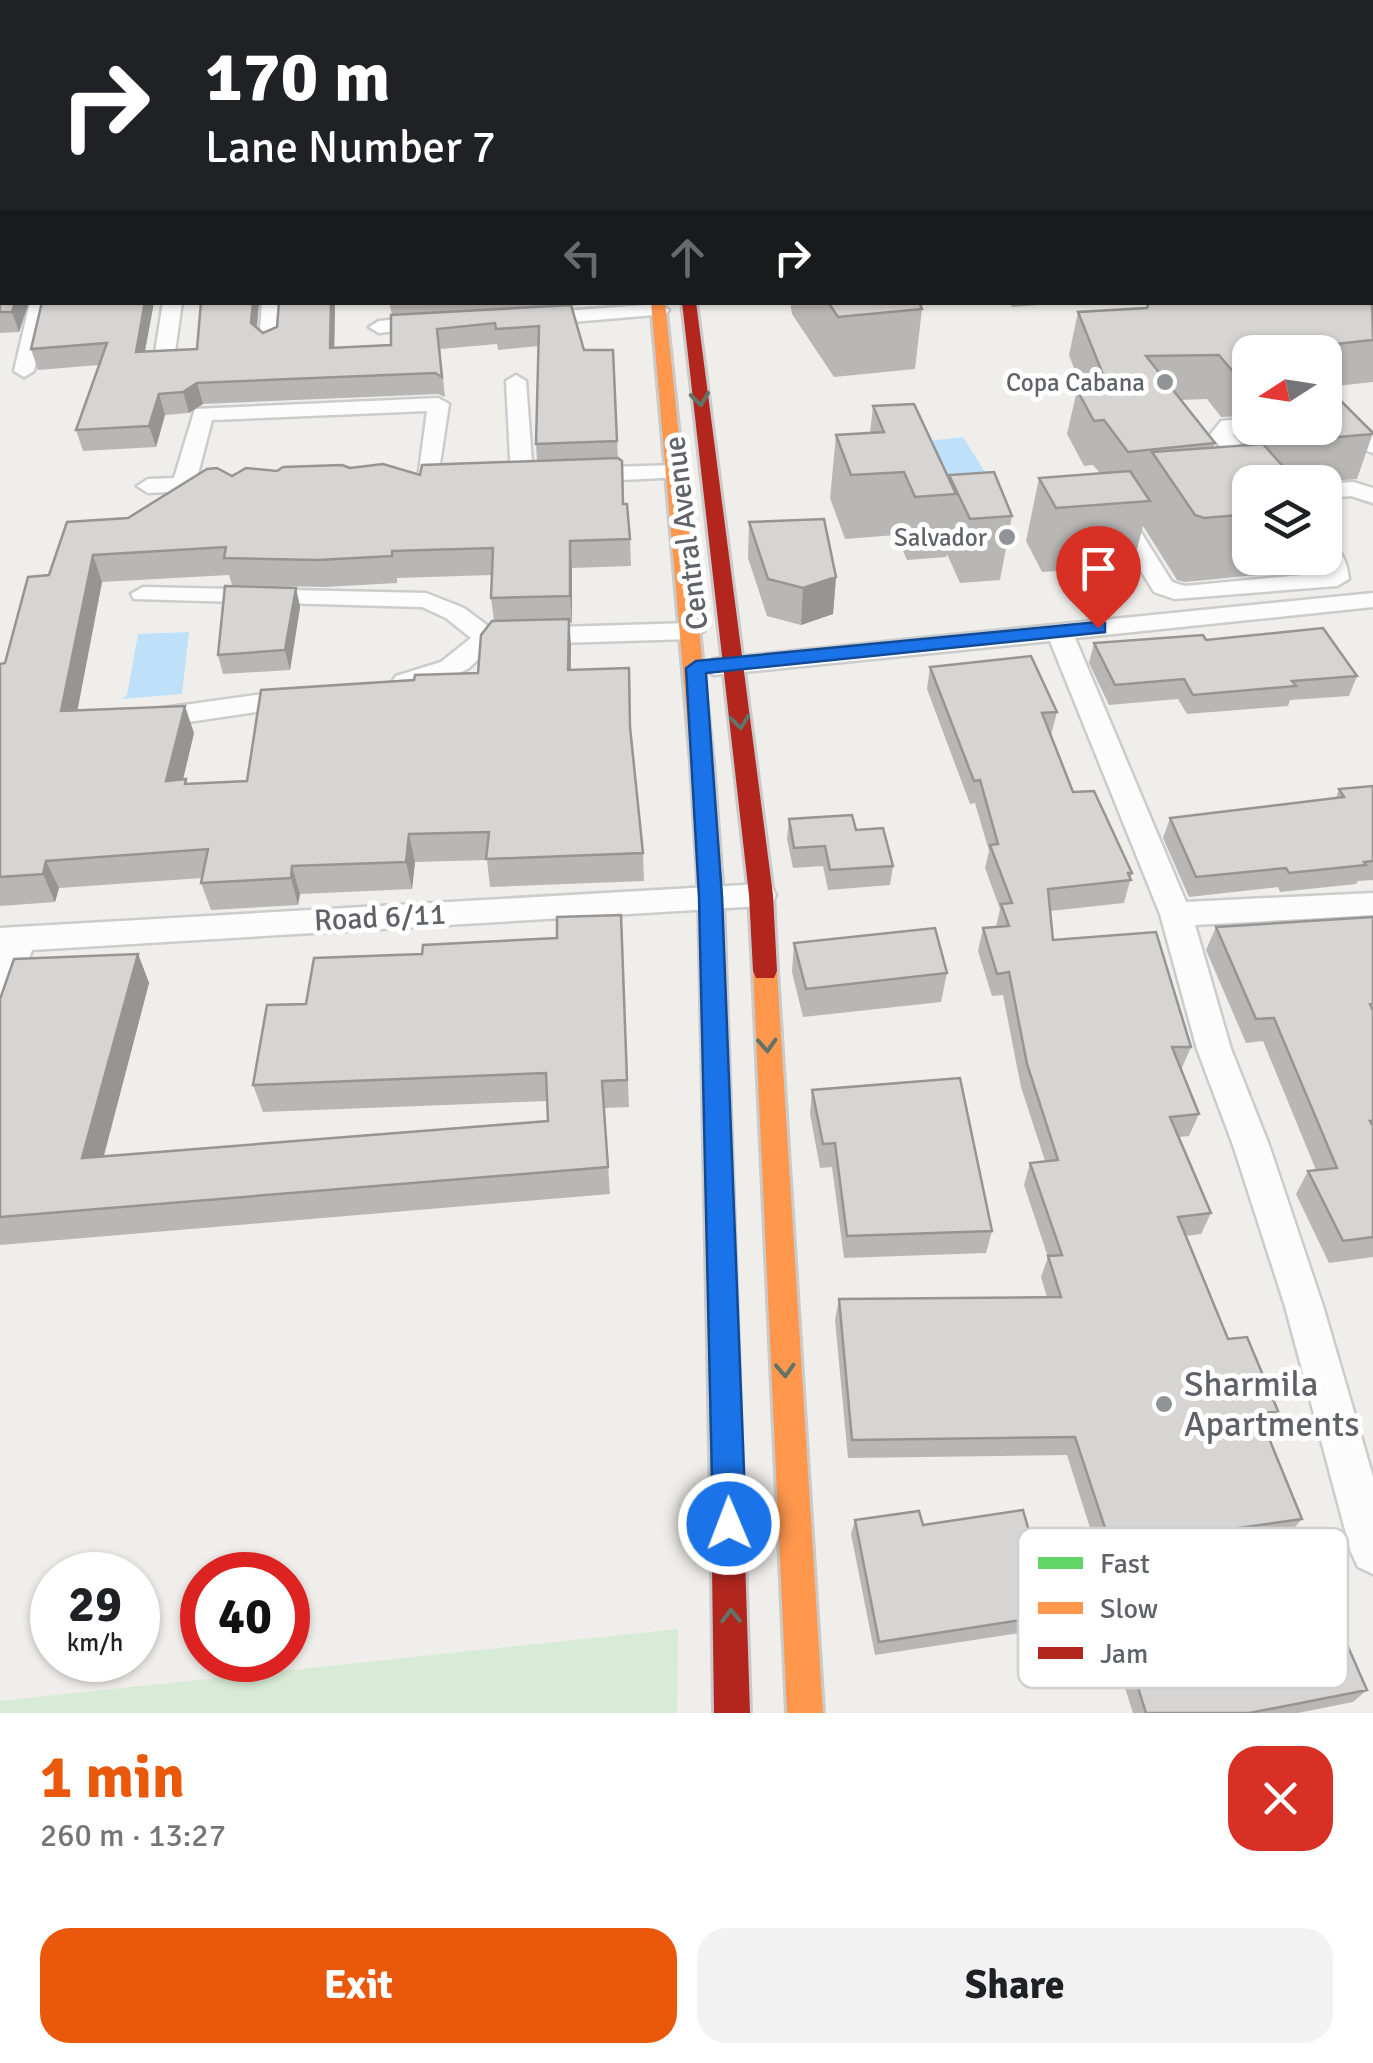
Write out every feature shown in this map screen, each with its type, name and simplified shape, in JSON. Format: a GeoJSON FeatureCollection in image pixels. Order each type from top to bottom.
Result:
{"type":"FeatureCollection","features":[{"type":"Feature","properties":{"kind":"street"},"geometry":{"type":"LineString","coordinates":[[24,371],[39,305]]}},
{"type":"Feature","properties":{"kind":"street"},"geometry":{"type":"LineString","coordinates":[[164,359],[173,305]]}},
{"type":"Feature","properties":{"kind":"street"},"geometry":{"type":"LineString","coordinates":[[269,344],[272,305]]}},
{"type":"Feature","properties":{"kind":"street"},"geometry":{"type":"LineString","coordinates":[[377,305],[382,350]]}},
{"type":"Feature","properties":{"kind":"street","name":"Central Avenue"},"geometry":{"type":"LineString","coordinates":[[689,305],[761,895],[805,1713]]}},
{"type":"Feature","properties":{"kind":"street"},"geometry":{"type":"LineString","coordinates":[[508,322],[658,306]]}},
{"type":"Feature","properties":{"kind":"street","name":"Central Avenue"},"geometry":{"type":"LineString","coordinates":[[658,306],[696,668],[710,897],[722,1193],[732,1713]]}},
{"type":"Feature","properties":{"kind":"street"},"geometry":{"type":"LineString","coordinates":[[380,327],[449,321]]}},
{"type":"Feature","properties":{"kind":"street"},"geometry":{"type":"LineString","coordinates":[[516,381],[530,476],[675,472]]}},
{"type":"Feature","properties":{"kind":"street"},"geometry":{"type":"LineString","coordinates":[[184,486],[204,414],[438,404],[429,479]]}},
{"type":"Feature","properties":{"kind":"street"},"geometry":{"type":"LineString","coordinates":[[1342,422],[1373,446]]}},
{"type":"Feature","properties":{"kind":"street"},"geometry":{"type":"LineString","coordinates":[[1232,426],[1221,436],[1248,465]]}},
{"type":"Feature","properties":{"kind":"street"},"geometry":{"type":"LineString","coordinates":[[148,486],[240,484]]}},
{"type":"Feature","properties":{"kind":"street"},"geometry":{"type":"LineString","coordinates":[[1342,490],[1373,496]]}},
{"type":"Feature","properties":{"kind":"street"},"geometry":{"type":"LineString","coordinates":[[1147,502],[1120,508],[1119,515],[1163,588],[1170,592],[1182,594],[1336,578],[1336,575]]}},
{"type":"Feature","properties":{"kind":"street"},"geometry":{"type":"LineString","coordinates":[[143,594],[426,600],[455,613],[486,637],[691,630]]}},
{"type":"Feature","properties":{"kind":"street"},"geometry":{"type":"LineString","coordinates":[[696,668],[1373,600]]}},
{"type":"Feature","properties":{"kind":"street"},"geometry":{"type":"LineString","coordinates":[[1059,632],[1176,914],[1214,1049],[1252,1144],[1304,1306],[1373,1552]]}},
{"type":"Feature","properties":{"kind":"street"},"geometry":{"type":"LineString","coordinates":[[381,688],[446,674],[469,659],[486,637]]}},
{"type":"Feature","properties":{"kind":"street"},"geometry":{"type":"LineString","coordinates":[[121,722],[325,695]]}},
{"type":"Feature","properties":{"kind":"street","name":"Road 6/11"},"geometry":{"type":"LineString","coordinates":[[10,940],[761,895]]}},
{"type":"Feature","properties":{"kind":"street"},"geometry":{"type":"LineString","coordinates":[[1176,914],[1373,904]]}},
{"type":"Feature","properties":{"kind":"street"},"geometry":{"type":"LineString","coordinates":[[0,1000],[10,940]]}},
{"type":"Feature","properties":{"kind":"green space"},"geometry":{"type":"Polygon","coordinates":[[[678,1629],[677,1713],[0,1713],[0,1701],[180,1682],[310,1682],[310,1668],[678,1629]]]}},
{"type":"Feature","properties":{"kind":"water"},"geometry":{"type":"Polygon","coordinates":[[[963,437],[985,472],[943,477],[910,443],[963,437]]]}},
{"type":"Feature","properties":{"kind":"water"},"geometry":{"type":"Polygon","coordinates":[[[189,632],[182,694],[121,699],[127,695],[138,634],[189,632]]]}},
{"type":"Feature","properties":{"kind":"building"},"geometry":{"type":"Polygon","coordinates":[[[0,305],[14,305],[12,312],[0,312],[0,305]]]}},
{"type":"Feature","properties":{"kind":"building"},"geometry":{"type":"Polygon","coordinates":[[[41,305],[144,305],[136,352],[197,349],[201,305],[253,305],[251,323],[263,333],[277,327],[279,305],[331,305],[330,348],[391,345],[391,315],[571,305],[584,350],[613,350],[617,441],[536,444],[539,326],[496,329],[495,323],[437,329],[442,377],[435,373],[197,383],[183,392],[159,394],[149,426],[76,430],[107,343],[31,349],[41,305]]]}},
{"type":"Feature","properties":{"kind":"building"},"geometry":{"type":"Polygon","coordinates":[[[830,305],[920,305],[922,309],[838,317],[830,305]]]}},
{"type":"Feature","properties":{"kind":"building"},"geometry":{"type":"Polygon","coordinates":[[[1148,305],[1372,305],[1373,340],[1342,343],[1342,335],[1232,335],[1232,371],[1219,355],[1146,356],[1215,443],[1128,452],[1104,420],[1094,421],[1077,390],[1108,387],[1078,312],[1148,305]]]}},
{"type":"Feature","properties":{"kind":"building"},"geometry":{"type":"Polygon","coordinates":[[[1342,402],[1373,434],[1342,437],[1342,402]]]}},
{"type":"Feature","properties":{"kind":"building"},"geometry":{"type":"Polygon","coordinates":[[[914,404],[956,494],[915,497],[904,472],[851,475],[836,435],[884,432],[873,406],[914,404]]]}},
{"type":"Feature","properties":{"kind":"building"},"geometry":{"type":"Polygon","coordinates":[[[1264,445],[1282,465],[1232,465],[1232,516],[1204,518],[1195,515],[1152,452],[1264,445]]]}},
{"type":"Feature","properties":{"kind":"building"},"geometry":{"type":"Polygon","coordinates":[[[618,458],[622,461],[623,504],[627,504],[630,539],[570,541],[570,596],[491,598],[493,548],[392,551],[392,556],[318,560],[224,558],[226,547],[93,555],[61,711],[185,706],[166,781],[247,781],[261,690],[478,673],[481,635],[492,621],[569,619],[568,670],[629,668],[630,727],[643,853],[486,859],[489,832],[409,834],[406,862],[292,866],[291,878],[201,883],[208,849],[46,861],[43,874],[0,877],[0,664],[5,663],[28,577],[49,575],[67,522],[128,518],[207,469],[217,468],[232,476],[246,468],[277,471],[283,467],[350,468],[383,464],[420,475],[422,465],[618,458]]]}},
{"type":"Feature","properties":{"kind":"building"},"geometry":{"type":"Polygon","coordinates":[[[1130,471],[1150,501],[1056,508],[1039,478],[1130,471]]]}},
{"type":"Feature","properties":{"kind":"building"},"geometry":{"type":"Polygon","coordinates":[[[994,472],[1012,516],[970,519],[949,475],[994,472]]]}},
{"type":"Feature","properties":{"kind":"building"},"geometry":{"type":"Polygon","coordinates":[[[824,519],[836,577],[803,588],[768,579],[749,522],[824,519]]]}},
{"type":"Feature","properties":{"kind":"building"},"geometry":{"type":"Polygon","coordinates":[[[225,586],[296,588],[285,650],[218,655],[225,586]]]}},
{"type":"Feature","properties":{"kind":"building"},"geometry":{"type":"Polygon","coordinates":[[[1323,628],[1357,676],[1193,695],[1184,679],[1115,685],[1094,643],[1203,635],[1206,640],[1323,628]]]}},
{"type":"Feature","properties":{"kind":"building"},"geometry":{"type":"Polygon","coordinates":[[[1031,656],[1057,712],[1042,713],[1073,792],[1094,791],[1132,873],[1128,873],[1131,880],[1048,889],[1053,940],[1156,932],[1191,1047],[1172,1047],[1199,1114],[1170,1117],[1211,1213],[1178,1217],[1228,1339],[1247,1337],[1278,1411],[1259,1414],[1302,1519],[1238,1528],[1105,1528],[1075,1437],[852,1440],[839,1299],[1061,1297],[1048,1256],[1062,1255],[1030,1163],[1058,1160],[1027,1064],[1009,972],[997,974],[983,928],[1009,926],[1001,904],[1012,903],[990,845],[998,844],[980,780],[974,781],[930,667],[1031,656]]]}},
{"type":"Feature","properties":{"kind":"building"},"geometry":{"type":"Polygon","coordinates":[[[1373,786],[1373,861],[1364,862],[1366,865],[1196,877],[1170,818],[1344,797],[1339,789],[1373,786]]]}},
{"type":"Feature","properties":{"kind":"building"},"geometry":{"type":"Polygon","coordinates":[[[852,815],[856,830],[883,828],[893,866],[830,870],[825,846],[794,848],[789,819],[852,815]]]}},
{"type":"Feature","properties":{"kind":"building"},"geometry":{"type":"Polygon","coordinates":[[[621,915],[627,1080],[602,1081],[608,1167],[0,1217],[0,999],[14,959],[138,954],[82,1158],[548,1121],[546,1073],[253,1085],[267,1005],[306,1004],[314,958],[422,954],[423,945],[557,938],[557,917],[621,915]]]}},
{"type":"Feature","properties":{"kind":"building"},"geometry":{"type":"Polygon","coordinates":[[[1373,917],[1373,1237],[1343,1241],[1308,1171],[1337,1168],[1274,1018],[1256,1019],[1216,927],[1373,917]]]}},
{"type":"Feature","properties":{"kind":"building"},"geometry":{"type":"Polygon","coordinates":[[[935,928],[947,973],[806,989],[794,943],[935,928]]]}},
{"type":"Feature","properties":{"kind":"building"},"geometry":{"type":"Polygon","coordinates":[[[960,1078],[992,1231],[847,1236],[835,1143],[823,1144],[812,1090],[960,1078]]]}},
{"type":"Feature","properties":{"kind":"building"},"geometry":{"type":"Polygon","coordinates":[[[1023,1510],[1028,1528],[1018,1528],[1018,1620],[879,1642],[855,1520],[919,1511],[923,1525],[1023,1510]]]}},
{"type":"Feature","properties":{"kind":"building"},"geometry":{"type":"Polygon","coordinates":[[[1348,1647],[1367,1690],[1249,1713],[1146,1713],[1138,1688],[1348,1688],[1348,1647]]]}},
{"type":"Feature","properties":{"kind":"traffic: fast"},"geometry":{"type":"LineString","coordinates":[[702,763],[711,897],[727,1495]]}},
{"type":"Feature","properties":{"kind":"traffic: slow"},"geometry":{"type":"LineString","coordinates":[[658,305],[702,763]]}},
{"type":"Feature","properties":{"kind":"traffic: slow"},"geometry":{"type":"LineString","coordinates":[[765,971],[805,1713]]}},
{"type":"Feature","properties":{"kind":"traffic: jam"},"geometry":{"type":"LineString","coordinates":[[689,305],[761,895],[765,971]]}},
{"type":"Feature","properties":{"kind":"traffic: jam"},"geometry":{"type":"LineString","coordinates":[[727,1495],[732,1713]]}},
{"type":"Feature","properties":{"kind":"place","name":"Copa Cabana"},"geometry":{"type":"Point","coordinates":[1165,382]}},
{"type":"Feature","properties":{"kind":"place","name":"Salvador"},"geometry":{"type":"Point","coordinates":[1007,537]}},
{"type":"Feature","properties":{"kind":"place","name":"Sharmila Apartments"},"geometry":{"type":"Point","coordinates":[1164,1404]}},
{"type":"Feature","properties":{"kind":"route"},"geometry":{"type":"LineString","coordinates":[[729,1524],[722,1193],[696,668],[1098,628]]}}]}
